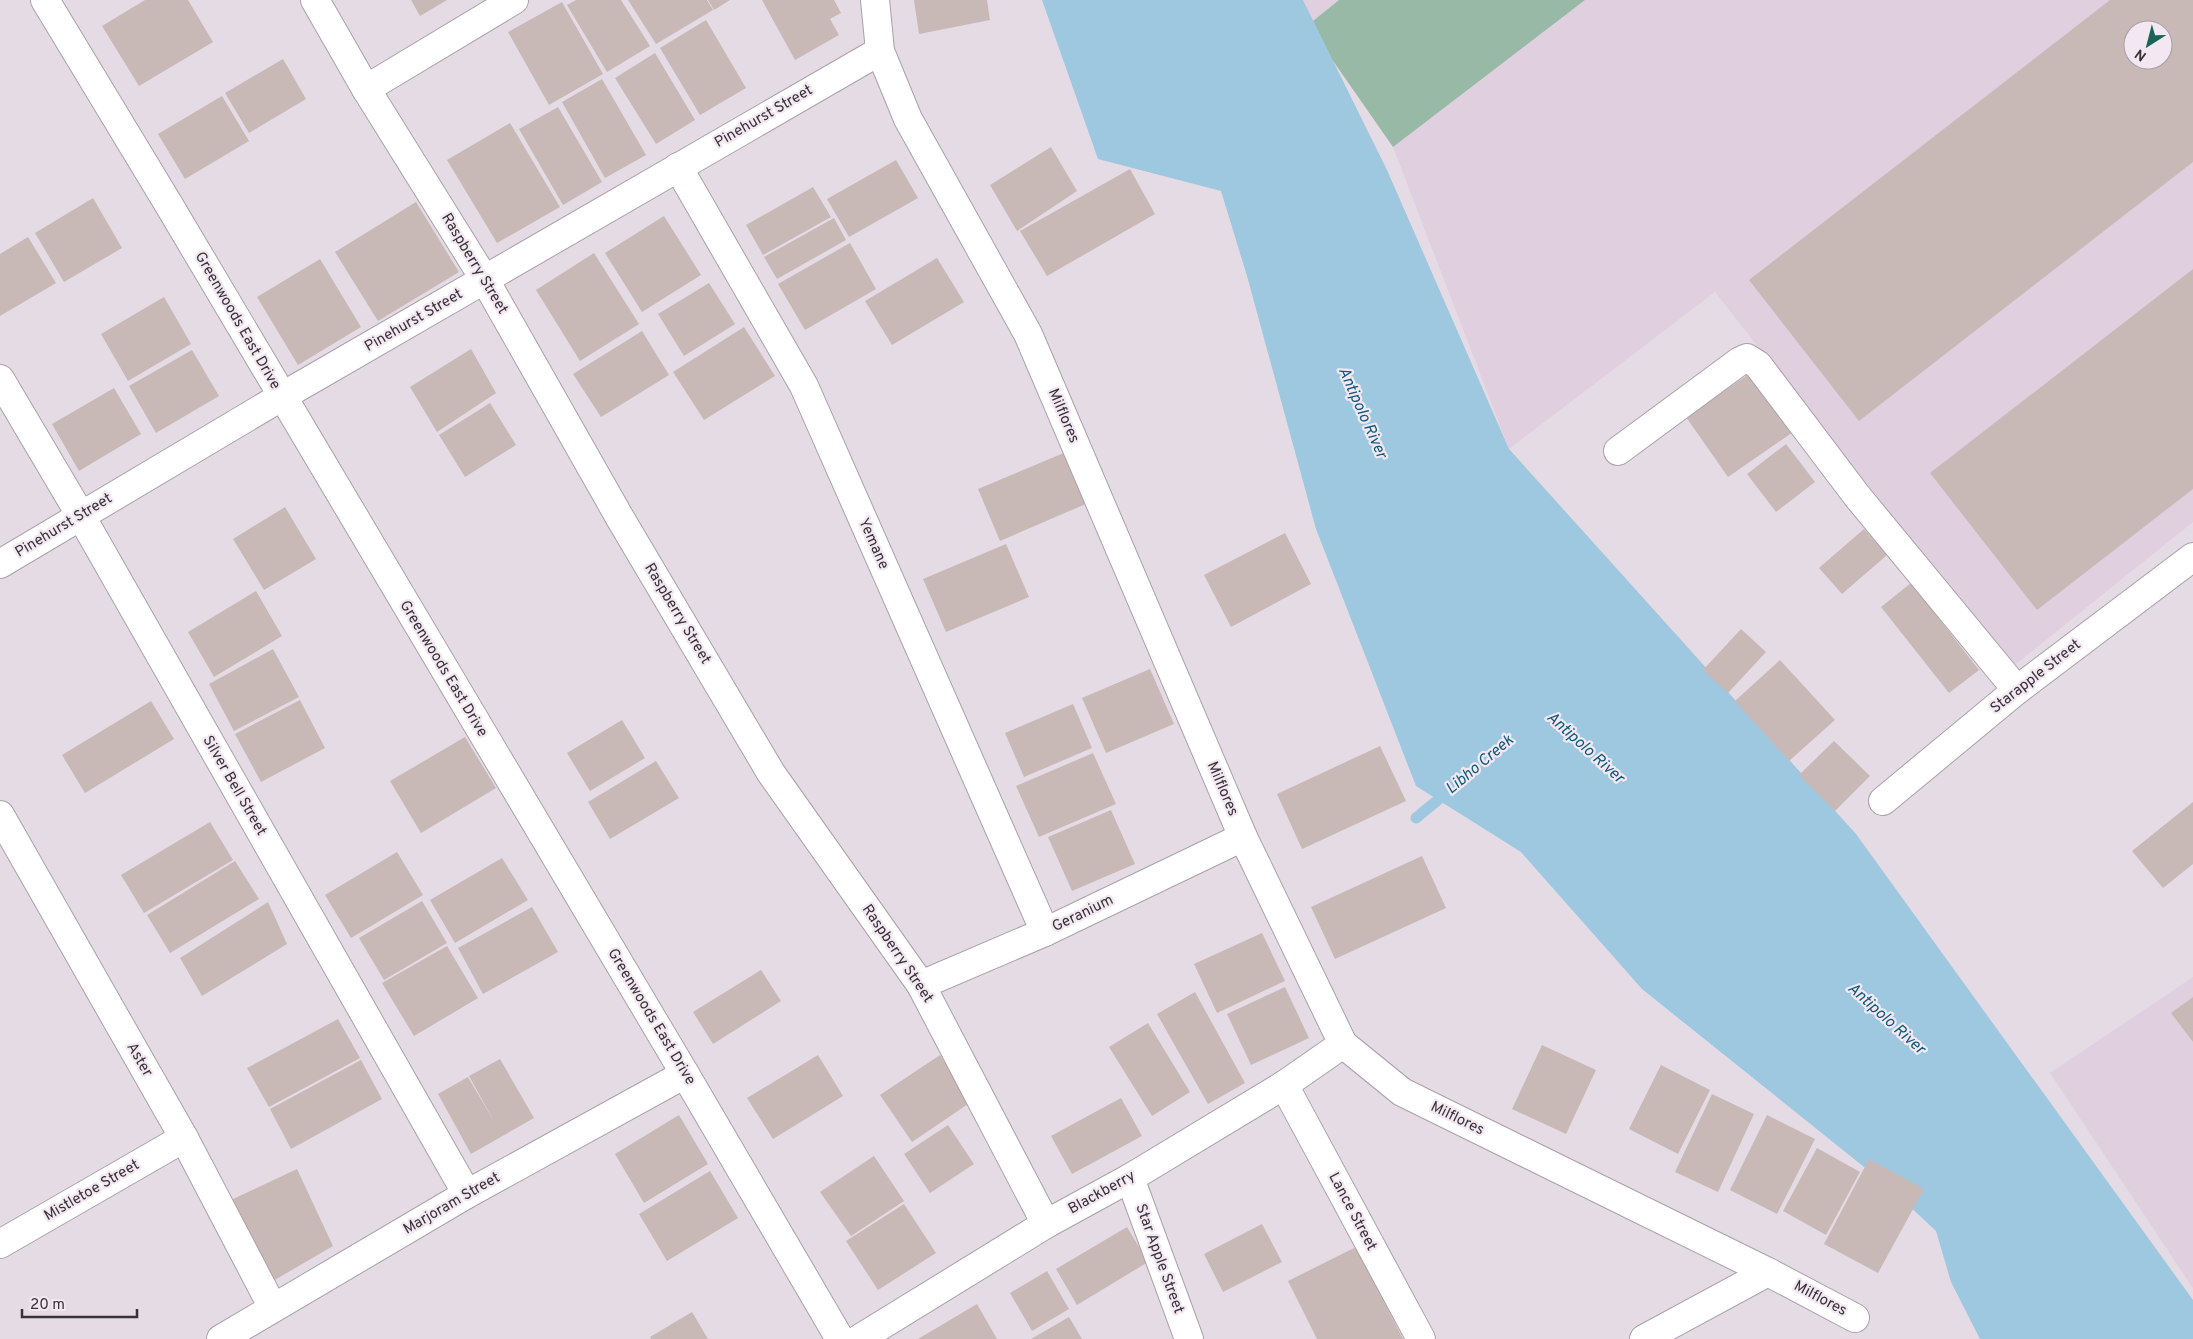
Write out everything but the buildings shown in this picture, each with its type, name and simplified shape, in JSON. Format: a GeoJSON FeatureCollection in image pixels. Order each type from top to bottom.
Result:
{"type":"FeatureCollection","features":[{"type":"Feature","properties":{"kind":"street","name":"Greenwoods East Drive"},"geometry":{"type":"LineString","coordinates":[[46,0],[685,1074],[840,1339]]}},
{"type":"Feature","properties":{"kind":"street","name":"Raspberry Street"},"geometry":{"type":"LineString","coordinates":[[315,0],[366,89],[485,280],[620,518],[771,773],[921,985],[1046,1224]]}},
{"type":"Feature","properties":{"kind":"street"},"geometry":{"type":"LineString","coordinates":[[366,89],[514,0]]}},
{"type":"Feature","properties":{"kind":"street","name":"Milflores"},"geometry":{"type":"LineString","coordinates":[[875,0],[880,51],[908,119],[1028,334],[1243,837],[1343,1044],[1402,1092],[1768,1272],[1855,1318]]}},
{"type":"Feature","properties":{"kind":"street","name":"Pinehurst Street"},"geometry":{"type":"LineString","coordinates":[[0,564],[678,166],[880,51]]}},
{"type":"Feature","properties":{"kind":"street","name":"Yemane"},"geometry":{"type":"LineString","coordinates":[[678,166],[804,386],[1045,932]]}},
{"type":"Feature","properties":{"kind":"street"},"geometry":{"type":"LineString","coordinates":[[1618,451],[1740,361],[1747,358],[1758,365],[1772,382],[1857,496],[2017,690]]}},
{"type":"Feature","properties":{"kind":"street","name":"Silver Bell Street"},"geometry":{"type":"LineString","coordinates":[[0,379],[467,1194]]}},
{"type":"Feature","properties":{"kind":"street","name":"Starapple Street"},"geometry":{"type":"LineString","coordinates":[[1884,802],[2017,690],[2193,557]]}},
{"type":"Feature","properties":{"kind":"street","name":"Aster"},"geometry":{"type":"LineString","coordinates":[[0,815],[184,1138],[273,1308]]}},
{"type":"Feature","properties":{"kind":"street","name":"Geranium"},"geometry":{"type":"LineString","coordinates":[[921,985],[1045,932],[1243,837]]}},
{"type":"Feature","properties":{"kind":"street","name":"Blackberry"},"geometry":{"type":"LineString","coordinates":[[859,1339],[1046,1224],[1130,1178],[1284,1085],[1343,1044]]}},
{"type":"Feature","properties":{"kind":"street","name":"Marjoram Street"},"geometry":{"type":"LineString","coordinates":[[221,1339],[467,1194],[685,1074]]}},
{"type":"Feature","properties":{"kind":"street","name":"Lance Street"},"geometry":{"type":"LineString","coordinates":[[1284,1085],[1421,1339]]}},
{"type":"Feature","properties":{"kind":"street","name":"Mistletoe Street"},"geometry":{"type":"LineString","coordinates":[[0,1244],[184,1138]]}},
{"type":"Feature","properties":{"kind":"street","name":"Star Apple Street"},"geometry":{"type":"LineString","coordinates":[[1130,1178],[1189,1339]]}},
{"type":"Feature","properties":{"kind":"street"},"geometry":{"type":"LineString","coordinates":[[1644,1339],[1768,1272]]}},
{"type":"Feature","properties":{"kind":"shaded area"},"geometry":{"type":"Polygon","coordinates":[[[1303,0],[1339,0],[1313,21],[1303,0]]]}},
{"type":"Feature","properties":{"kind":"shaded area"},"geometry":{"type":"Polygon","coordinates":[[[1585,0],[2193,0],[2193,522],[2011,668],[1715,292],[1509,449],[1393,147],[1585,0]]]}},
{"type":"Feature","properties":{"kind":"shaded area"},"geometry":{"type":"Polygon","coordinates":[[[2193,977],[2193,1288],[2050,1073],[2193,977]]]}},
{"type":"Feature","properties":{"kind":"green space"},"geometry":{"type":"Polygon","coordinates":[[[1339,0],[1585,0],[1393,147],[1331,58],[1313,21],[1339,0]]]}},
{"type":"Feature","properties":{"kind":"water","name":"Antipolo River"},"geometry":{"type":"Polygon","coordinates":[[[1042,0],[1303,0],[1387,170],[1509,449],[1856,834],[2193,1300],[2193,1339],[1980,1339],[1951,1282],[1936,1231],[1889,1187],[1642,989],[1521,852],[1416,786],[1316,529],[1247,276],[1221,191],[1098,159],[1042,0]]]}},
{"type":"Feature","properties":{"kind":"waterway","name":"Libho Creek"},"geometry":{"type":"LineString","coordinates":[[1416,818],[1450,790]]}}]}
